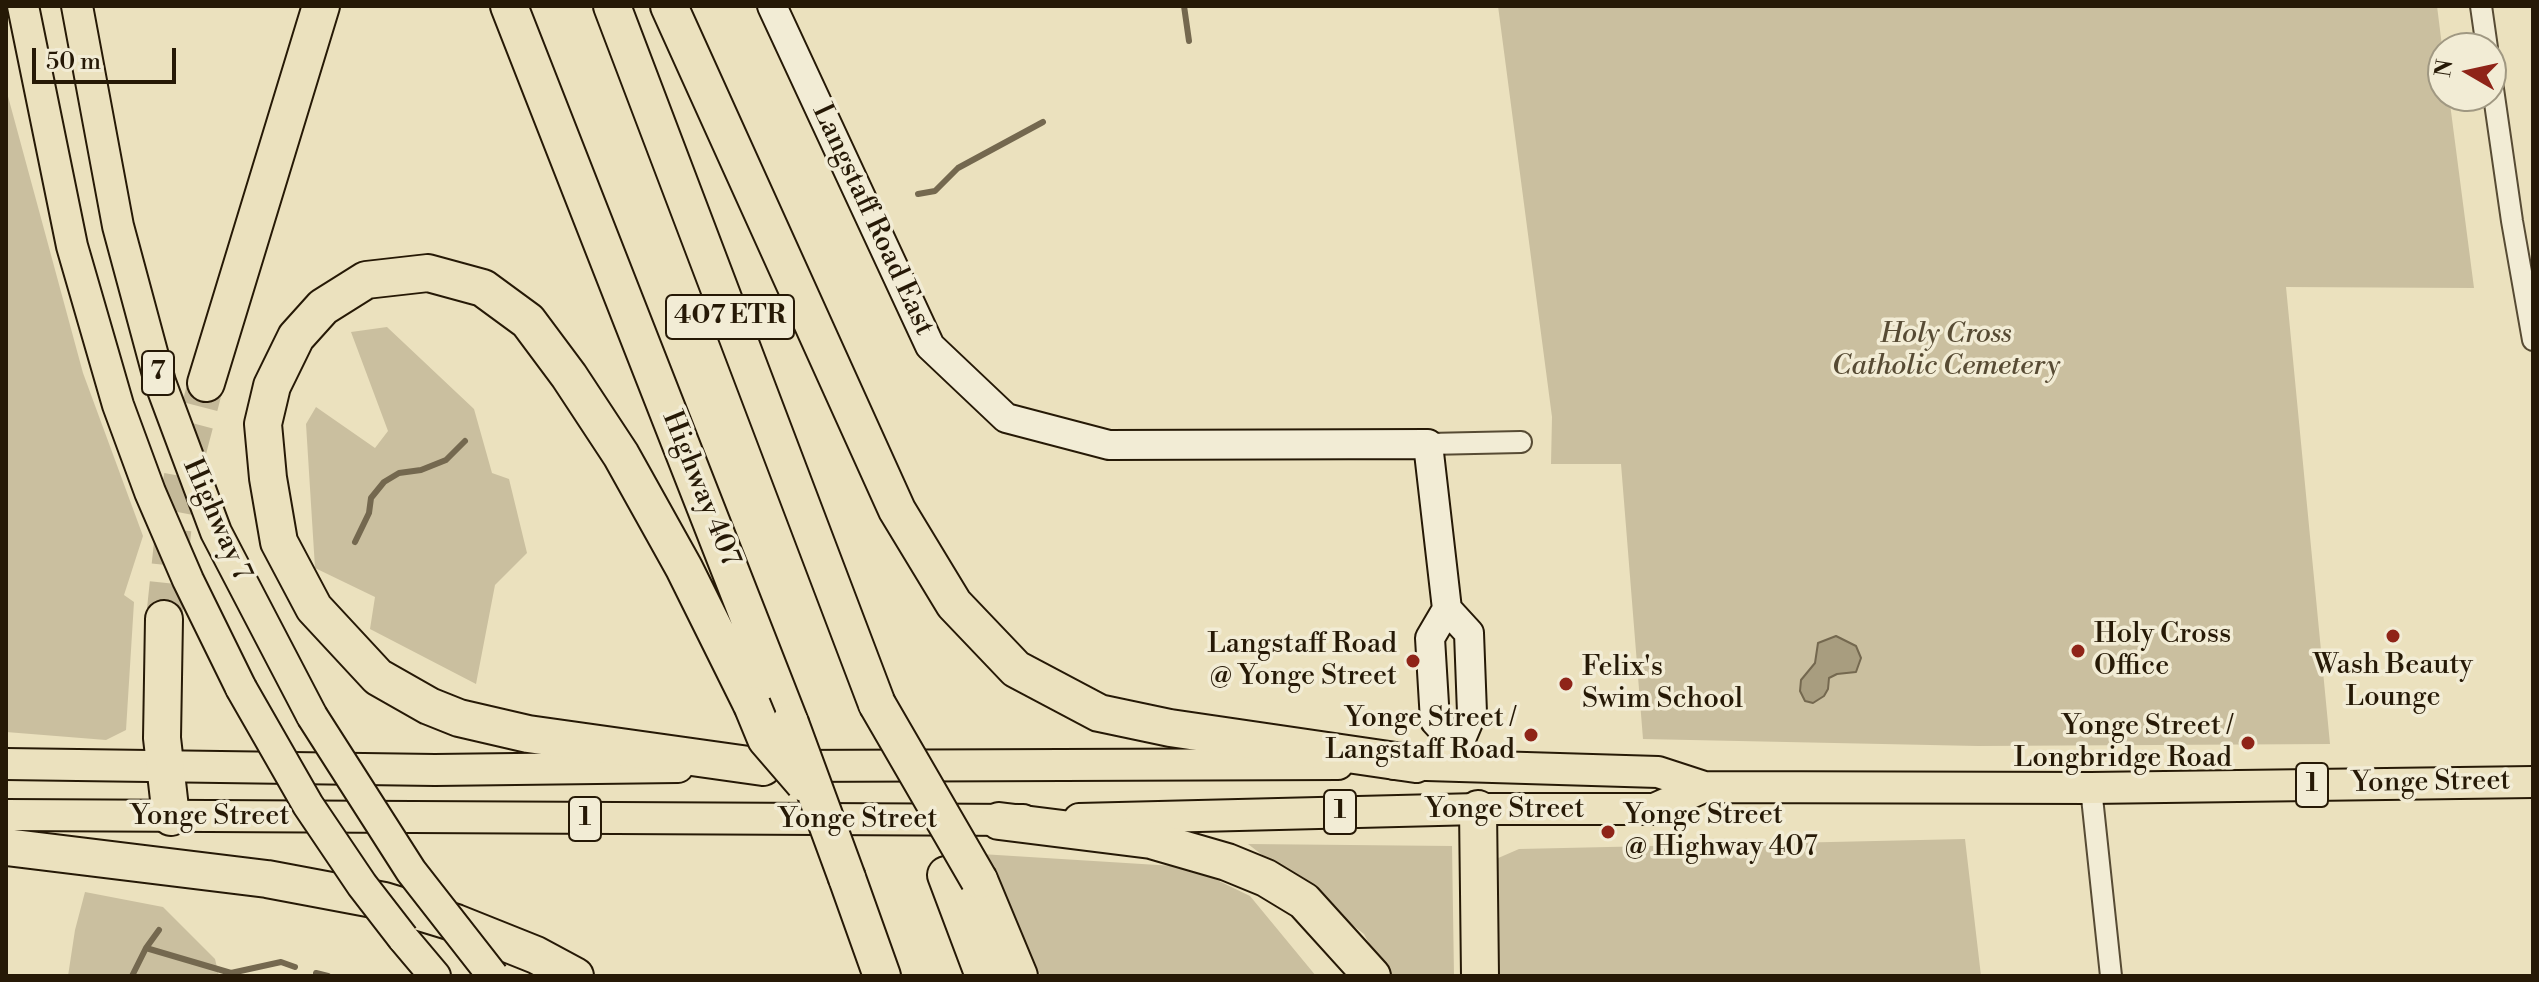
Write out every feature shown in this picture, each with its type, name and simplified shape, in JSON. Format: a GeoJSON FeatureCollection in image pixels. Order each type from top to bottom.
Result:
{"type":"FeatureCollection","features":[{"type":"Feature","properties":{"kind":"highway"},"geometry":{"type":"LineString","coordinates":[[206,383],[321,6]]}},
{"type":"Feature","properties":{"kind":"highway","name":"Highway 407"},"geometry":{"type":"LineString","coordinates":[[509,6],[790,723],[882,976]]}},
{"type":"Feature","properties":{"kind":"highway","name":"407 ETR"},"geometry":{"type":"LineString","coordinates":[[612,6],[877,704],[963,878],[984,976]]}},
{"type":"Feature","properties":{"kind":"highway"},"geometry":{"type":"LineString","coordinates":[[669,6],[897,510],[954,604],[1016,669],[1099,713],[1170,728],[1416,764]]}},
{"type":"Feature","properties":{"kind":"highway"},"geometry":{"type":"LineString","coordinates":[[763,767],[528,734],[472,721],[429,706],[378,677],[314,608],[279,542],[268,478],[263,424],[272,386],[296,337],[323,307],[366,280],[428,273],[483,288],[528,321],[621,455],[684,568],[766,739],[820,802]]}},
{"type":"Feature","properties":{"kind":"highway"},"geometry":{"type":"LineString","coordinates":[[164,619],[162,738],[171,817]]}},
{"type":"Feature","properties":{"kind":"highway"},"geometry":{"type":"LineString","coordinates":[[1478,809],[1480,976]]}},
{"type":"Feature","properties":{"kind":"highway"},"geometry":{"type":"LineString","coordinates":[[999,821],[1151,840],[1240,867],[1266,878],[1304,901],[1372,976]]}},
{"type":"Feature","properties":{"kind":"highway"},"geometry":{"type":"LineString","coordinates":[[6,847],[267,879],[384,901],[456,923],[536,955],[575,976]]}},
{"type":"Feature","properties":{"kind":"highway"},"geometry":{"type":"LineString","coordinates":[[963,878],[1019,976]]}},
{"type":"Feature","properties":{"kind":"main road"},"geometry":{"type":"LineString","coordinates":[[13,6],[29,38]]}},
{"type":"Feature","properties":{"kind":"main road","name":"Highway 7"},"geometry":{"type":"LineString","coordinates":[[23,6],[72,246],[118,405],[150,492],[188,580],[241,688],[308,805],[362,885],[435,976]]}},
{"type":"Feature","properties":{"kind":"main road","name":"Highway 7"},"geometry":{"type":"LineString","coordinates":[[77,6],[118,226],[160,382],[216,532],[312,716],[411,871],[493,976]]}},
{"type":"Feature","properties":{"kind":"main road"},"geometry":{"type":"LineString","coordinates":[[1460,755],[1478,809]]}},
{"type":"Feature","properties":{"kind":"main road","name":"Yonge Street"},"geometry":{"type":"LineString","coordinates":[[6,764],[435,770],[1416,764],[1460,755],[1658,772],[1704,787],[2091,788],[2533,782]]}},
{"type":"Feature","properties":{"kind":"main road","name":"Yonge Street"},"geometry":{"type":"LineString","coordinates":[[6,815],[999,821],[1478,809],[1654,809],[1704,787]]}},
{"type":"Feature","properties":{"kind":"street","name":"Langstaff Road East"},"geometry":{"type":"LineString","coordinates":[[772,6],[930,346],[1006,418],[1109,445],[1521,442]]}},
{"type":"Feature","properties":{"kind":"street"},"geometry":{"type":"LineString","coordinates":[[2481,6],[2485,32]]}},
{"type":"Feature","properties":{"kind":"street"},"geometry":{"type":"LineString","coordinates":[[2496,112],[2533,340]]}},
{"type":"Feature","properties":{"kind":"street"},"geometry":{"type":"LineString","coordinates":[[1428,444],[1447,609],[1469,633],[1472,713],[1460,755]]}},
{"type":"Feature","properties":{"kind":"street"},"geometry":{"type":"LineString","coordinates":[[1447,609],[1430,638],[1435,721],[1460,755]]}},
{"type":"Feature","properties":{"kind":"street"},"geometry":{"type":"LineString","coordinates":[[2091,788],[2111,976]]}},
{"type":"Feature","properties":{"kind":"green space","name":"Holy Cross Catholic Cemetery"},"geometry":{"type":"Polygon","coordinates":[[[1498,6],[2437,6],[2440,32],[2427,32],[2427,112],[2451,112],[2474,288],[2286,287],[2330,744],[1978,746],[1643,739],[1621,464],[1551,464],[1552,417],[1498,6]]]}},
{"type":"Feature","properties":{"kind":"green space"},"geometry":{"type":"Polygon","coordinates":[[[6,89],[83,373],[143,536],[124,595],[134,602],[126,730],[106,740],[6,732],[6,89]]]}},
{"type":"Feature","properties":{"kind":"green space"},"geometry":{"type":"Polygon","coordinates":[[[387,327],[474,409],[492,473],[509,479],[527,553],[495,585],[476,684],[370,629],[375,597],[315,568],[306,424],[316,407],[375,448],[388,431],[351,332],[387,327]]]}},
{"type":"Feature","properties":{"kind":"green space"},"geometry":{"type":"Polygon","coordinates":[[[1965,839],[1981,976],[1492,976],[1496,859],[1519,849],[1965,839]]]}},
{"type":"Feature","properties":{"kind":"green space"},"geometry":{"type":"Polygon","coordinates":[[[1248,844],[1452,846],[1454,976],[1386,976],[1364,934],[1248,844]]]}},
{"type":"Feature","properties":{"kind":"green space"},"geometry":{"type":"Polygon","coordinates":[[[981,854],[1190,867],[1250,896],[1316,976],[1041,976],[981,854]]]}},
{"type":"Feature","properties":{"kind":"green space"},"geometry":{"type":"Polygon","coordinates":[[[85,892],[163,907],[215,959],[219,976],[68,976],[85,892]]]}},
{"type":"Feature","properties":{"kind":"shaded area"},"geometry":{"type":"Polygon","coordinates":[[[1836,636],[1856,646],[1861,658],[1856,672],[1829,678],[1824,696],[1813,703],[1805,701],[1800,691],[1801,680],[1815,663],[1818,643],[1836,636]]]}},
{"type":"Feature","properties":{"kind":"waterway"},"geometry":{"type":"LineString","coordinates":[[1184,6],[1189,41]]}},
{"type":"Feature","properties":{"kind":"waterway"},"geometry":{"type":"LineString","coordinates":[[918,194],[935,191],[958,168],[1043,122]]}},
{"type":"Feature","properties":{"kind":"waterway"},"geometry":{"type":"LineString","coordinates":[[355,542],[369,513],[371,498],[384,482],[399,473],[421,470],[446,460],[465,441]]}},
{"type":"Feature","properties":{"kind":"waterway"},"geometry":{"type":"LineString","coordinates":[[132,976],[159,930]]}},
{"type":"Feature","properties":{"kind":"waterway"},"geometry":{"type":"LineString","coordinates":[[146,948],[231,973],[281,962],[295,967]]}},
{"type":"Feature","properties":{"kind":"waterway"},"geometry":{"type":"LineString","coordinates":[[316,973],[328,976]]}},
{"type":"Feature","properties":{"kind":"tunnel"},"geometry":{"type":"LineString","coordinates":[[164,619],[175,514],[206,383]]}},
{"type":"Feature","properties":{"kind":"place","name":"Wash Beauty Lounge"},"geometry":{"type":"Point","coordinates":[2393,636]}},
{"type":"Feature","properties":{"kind":"place","name":"Holy Cross Office"},"geometry":{"type":"Point","coordinates":[2078,651]}},
{"type":"Feature","properties":{"kind":"place","name":"Langstaff Road @ Yonge Street"},"geometry":{"type":"Point","coordinates":[1413,661]}},
{"type":"Feature","properties":{"kind":"place","name":"Felix's Swim School"},"geometry":{"type":"Point","coordinates":[1566,684]}},
{"type":"Feature","properties":{"kind":"place","name":"Yonge Street / Langstaff Road"},"geometry":{"type":"Point","coordinates":[1531,735]}},
{"type":"Feature","properties":{"kind":"place","name":"Yonge Street / Longbridge Road"},"geometry":{"type":"Point","coordinates":[2248,743]}},
{"type":"Feature","properties":{"kind":"place","name":"Yonge Street @ Highway 407"},"geometry":{"type":"Point","coordinates":[1608,832]}}]}
